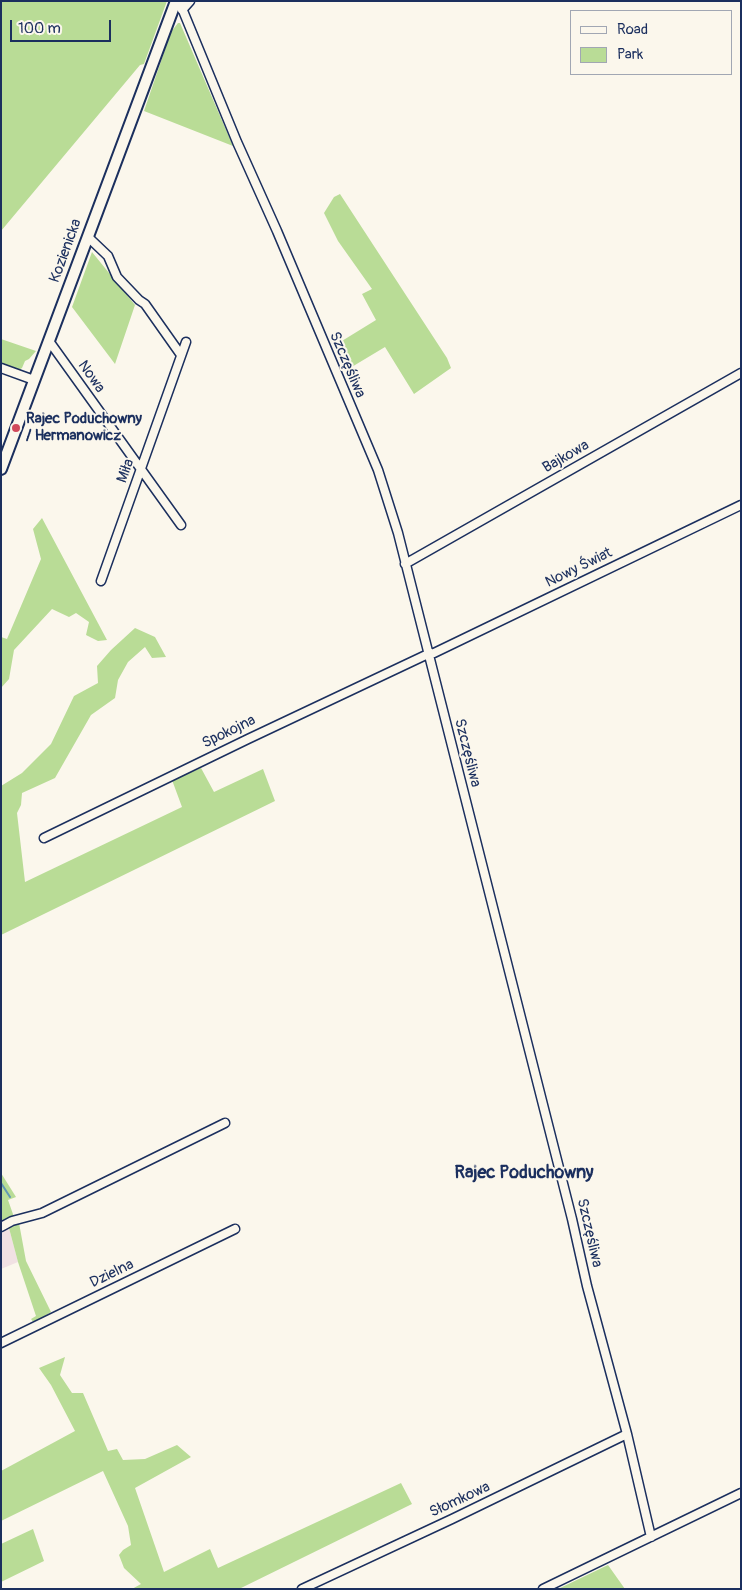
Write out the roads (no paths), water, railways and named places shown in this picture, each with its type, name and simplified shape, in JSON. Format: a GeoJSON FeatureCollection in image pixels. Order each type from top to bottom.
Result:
{"type":"FeatureCollection","features":[{"type":"Feature","properties":{"kind":"main road","name":"Kozienicka"},"geometry":{"type":"LineString","coordinates":[[1,469],[160,44],[179,4]]}},
{"type":"Feature","properties":{"kind":"street"},"geometry":{"type":"LineString","coordinates":[[179,4],[190,1]]}},
{"type":"Feature","properties":{"kind":"street","name":"Szczęśliwa"},"geometry":{"type":"LineString","coordinates":[[179,4],[378,470],[398,533],[572,1219],[587,1286],[627,1434],[650,1538]]}},
{"type":"Feature","properties":{"kind":"street"},"geometry":{"type":"LineString","coordinates":[[88,237],[108,256],[117,277],[145,304],[182,355]]}},
{"type":"Feature","properties":{"kind":"street","name":"Nowa"},"geometry":{"type":"LineString","coordinates":[[49,341],[181,525]]}},
{"type":"Feature","properties":{"kind":"street","name":"Miła"},"geometry":{"type":"LineString","coordinates":[[102,581],[186,342]]}},
{"type":"Feature","properties":{"kind":"street"},"geometry":{"type":"LineString","coordinates":[[1,368],[34,380]]}},
{"type":"Feature","properties":{"kind":"street","name":"Bajkowa"},"geometry":{"type":"LineString","coordinates":[[405,564],[741,373]]}},
{"type":"Feature","properties":{"kind":"street","name":"Nowy Świat"},"geometry":{"type":"LineString","coordinates":[[428,654],[434,653],[741,505]]}},
{"type":"Feature","properties":{"kind":"street","name":"Spokojna"},"geometry":{"type":"LineString","coordinates":[[44,838],[248,738],[428,654]]}},
{"type":"Feature","properties":{"kind":"street"},"geometry":{"type":"LineString","coordinates":[[1,1227],[12,1221],[42,1212],[225,1123]]}},
{"type":"Feature","properties":{"kind":"street","name":"Dzielna"},"geometry":{"type":"LineString","coordinates":[[1,1343],[235,1229]]}},
{"type":"Feature","properties":{"kind":"street","name":"Słomkowa"},"geometry":{"type":"LineString","coordinates":[[302,1589],[503,1495],[627,1434]]}},
{"type":"Feature","properties":{"kind":"street"},"geometry":{"type":"LineString","coordinates":[[543,1589],[741,1493]]}},
{"type":"Feature","properties":{"kind":"waterway"},"geometry":{"type":"LineString","coordinates":[[1,1183],[10,1197]]}},
{"type":"Feature","properties":{"kind":"place","name":"Rajec Poduchowny / Hermanowicz"},"geometry":{"type":"Point","coordinates":[16,428]}},
{"type":"Feature","properties":{"kind":"district","name":"Rajec Poduchowny"},"geometry":{"type":"Point","coordinates":[524,1173]}}]}
